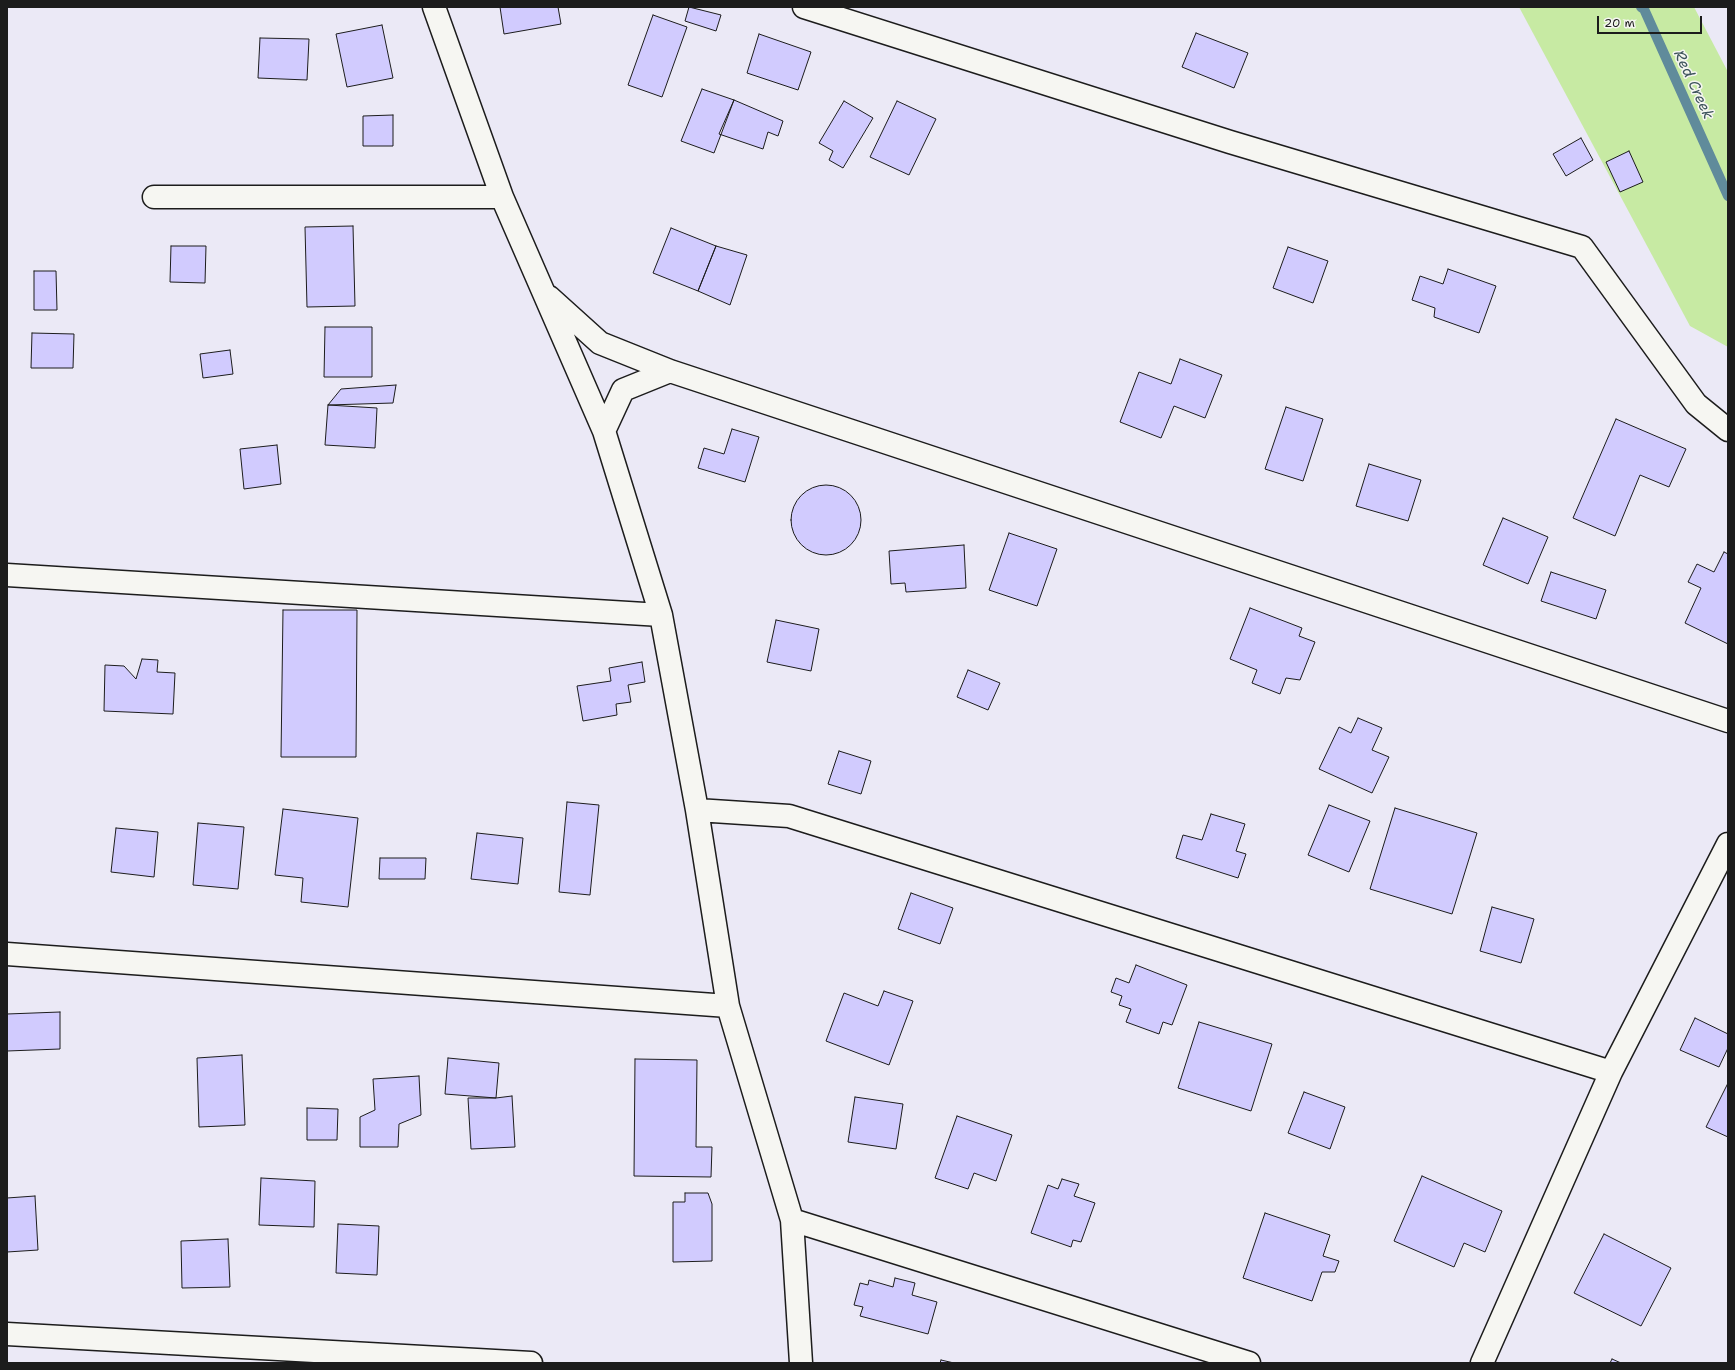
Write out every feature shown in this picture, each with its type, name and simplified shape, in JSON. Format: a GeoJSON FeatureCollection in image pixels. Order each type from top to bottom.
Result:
{"type":"FeatureCollection","features":[{"type":"Feature","properties":{"kind":"street"},"geometry":{"type":"LineString","coordinates":[[434,7],[502,197],[604,431],[661,615],[697,810],[728,1006],[792,1220],[801,1363]]}},
{"type":"Feature","properties":{"kind":"street"},"geometry":{"type":"LineString","coordinates":[[804,7],[1230,142],[1582,247],[1696,404],[1728,430]]}},
{"type":"Feature","properties":{"kind":"street"},"geometry":{"type":"LineString","coordinates":[[154,197],[502,197]]}},
{"type":"Feature","properties":{"kind":"street"},"geometry":{"type":"LineString","coordinates":[[543,292],[600,343],[670,372],[1728,721]]}},
{"type":"Feature","properties":{"kind":"street"},"geometry":{"type":"LineString","coordinates":[[604,431],[623,390],[670,372]]}},
{"type":"Feature","properties":{"kind":"street"},"geometry":{"type":"LineString","coordinates":[[7,575],[661,615]]}},
{"type":"Feature","properties":{"kind":"street"},"geometry":{"type":"LineString","coordinates":[[697,810],[789,816],[1611,1072]]}},
{"type":"Feature","properties":{"kind":"street"},"geometry":{"type":"LineString","coordinates":[[1482,1363],[1611,1072],[1728,844]]}},
{"type":"Feature","properties":{"kind":"street"},"geometry":{"type":"LineString","coordinates":[[7,954],[728,1006]]}},
{"type":"Feature","properties":{"kind":"street"},"geometry":{"type":"LineString","coordinates":[[792,1220],[1249,1363]]}},
{"type":"Feature","properties":{"kind":"street"},"geometry":{"type":"LineString","coordinates":[[7,1334],[531,1363]]}},
{"type":"Feature","properties":{"kind":"green space"},"geometry":{"type":"Polygon","coordinates":[[[1519,7],[1694,7],[1728,72],[1728,347],[1690,326],[1519,7]]]}},
{"type":"Feature","properties":{"kind":"building"},"geometry":{"type":"Polygon","coordinates":[[[500,7],[558,7],[561,24],[504,34],[500,7]]]}},
{"type":"Feature","properties":{"kind":"building"},"geometry":{"type":"Polygon","coordinates":[[[689,7],[721,15],[716,31],[685,21],[689,7]]]}},
{"type":"Feature","properties":{"kind":"building"},"geometry":{"type":"Polygon","coordinates":[[[653,15],[687,27],[662,97],[628,85],[653,15]]]}},
{"type":"Feature","properties":{"kind":"building"},"geometry":{"type":"Polygon","coordinates":[[[382,25],[393,78],[347,87],[336,34],[382,25]]]}},
{"type":"Feature","properties":{"kind":"building"},"geometry":{"type":"Polygon","coordinates":[[[1196,33],[1248,53],[1234,88],[1182,67],[1196,33]]]}},
{"type":"Feature","properties":{"kind":"building"},"geometry":{"type":"Polygon","coordinates":[[[759,34],[811,52],[798,90],[747,73],[759,34]]]}},
{"type":"Feature","properties":{"kind":"building"},"geometry":{"type":"Polygon","coordinates":[[[260,38],[309,39],[307,80],[258,78],[260,38]]]}},
{"type":"Feature","properties":{"kind":"building"},"geometry":{"type":"Polygon","coordinates":[[[702,89],[734,100],[714,153],[681,141],[702,89]]]}},
{"type":"Feature","properties":{"kind":"building"},"geometry":{"type":"Polygon","coordinates":[[[734,100],[783,121],[778,136],[768,132],[763,149],[719,134],[734,100]]]}},
{"type":"Feature","properties":{"kind":"building"},"geometry":{"type":"Polygon","coordinates":[[[844,101],[873,118],[843,168],[829,160],[833,151],[819,143],[844,101]]]}},
{"type":"Feature","properties":{"kind":"building"},"geometry":{"type":"Polygon","coordinates":[[[897,101],[936,119],[909,175],[870,157],[897,101]]]}},
{"type":"Feature","properties":{"kind":"building"},"geometry":{"type":"Polygon","coordinates":[[[393,115],[393,146],[363,146],[363,116],[393,115]]]}},
{"type":"Feature","properties":{"kind":"building"},"geometry":{"type":"Polygon","coordinates":[[[1581,138],[1593,160],[1566,176],[1553,154],[1581,138]]]}},
{"type":"Feature","properties":{"kind":"building"},"geometry":{"type":"Polygon","coordinates":[[[1629,151],[1643,182],[1620,192],[1606,162],[1629,151]]]}},
{"type":"Feature","properties":{"kind":"building"},"geometry":{"type":"Polygon","coordinates":[[[353,226],[355,306],[307,307],[305,227],[353,226]]]}},
{"type":"Feature","properties":{"kind":"building"},"geometry":{"type":"Polygon","coordinates":[[[671,228],[716,246],[698,291],[653,273],[671,228]]]}},
{"type":"Feature","properties":{"kind":"building"},"geometry":{"type":"Polygon","coordinates":[[[171,246],[206,246],[205,283],[170,282],[171,246]]]}},
{"type":"Feature","properties":{"kind":"building"},"geometry":{"type":"Polygon","coordinates":[[[716,246],[747,255],[730,305],[698,291],[716,246]]]}},
{"type":"Feature","properties":{"kind":"building"},"geometry":{"type":"Polygon","coordinates":[[[1288,247],[1328,261],[1313,303],[1273,288],[1288,247]]]}},
{"type":"Feature","properties":{"kind":"building"},"geometry":{"type":"Polygon","coordinates":[[[1448,269],[1496,286],[1479,333],[1434,317],[1435,308],[1412,300],[1420,276],[1443,284],[1448,269]]]}},
{"type":"Feature","properties":{"kind":"building"},"geometry":{"type":"Polygon","coordinates":[[[34,271],[56,271],[57,310],[34,310],[34,271]]]}},
{"type":"Feature","properties":{"kind":"building"},"geometry":{"type":"Polygon","coordinates":[[[325,327],[372,327],[372,377],[324,377],[325,327]]]}},
{"type":"Feature","properties":{"kind":"building"},"geometry":{"type":"Polygon","coordinates":[[[32,333],[74,334],[73,368],[31,368],[32,333]]]}},
{"type":"Feature","properties":{"kind":"building"},"geometry":{"type":"Polygon","coordinates":[[[230,350],[233,374],[203,378],[200,354],[230,350]]]}},
{"type":"Feature","properties":{"kind":"building"},"geometry":{"type":"Polygon","coordinates":[[[1180,359],[1222,375],[1205,418],[1174,406],[1161,438],[1120,422],[1139,372],[1171,384],[1180,359]]]}},
{"type":"Feature","properties":{"kind":"building"},"geometry":{"type":"Polygon","coordinates":[[[396,385],[393,403],[328,405],[341,389],[396,385]]]}},
{"type":"Feature","properties":{"kind":"building"},"geometry":{"type":"Polygon","coordinates":[[[328,405],[377,408],[375,448],[325,445],[328,405]]]}},
{"type":"Feature","properties":{"kind":"building"},"geometry":{"type":"Polygon","coordinates":[[[1286,407],[1323,419],[1303,481],[1265,469],[1286,407]]]}},
{"type":"Feature","properties":{"kind":"building"},"geometry":{"type":"Polygon","coordinates":[[[1616,419],[1686,449],[1669,487],[1640,475],[1615,536],[1573,518],[1616,419]]]}},
{"type":"Feature","properties":{"kind":"building"},"geometry":{"type":"Polygon","coordinates":[[[732,429],[759,437],[745,482],[698,468],[704,448],[724,454],[732,429]]]}},
{"type":"Feature","properties":{"kind":"building"},"geometry":{"type":"Polygon","coordinates":[[[277,445],[281,484],[244,489],[240,449],[277,445]]]}},
{"type":"Feature","properties":{"kind":"building"},"geometry":{"type":"Polygon","coordinates":[[[1369,464],[1421,480],[1408,521],[1356,506],[1369,464]]]}},
{"type":"Feature","properties":{"kind":"building"},"geometry":{"type":"Polygon","coordinates":[[[819,485],[833,485],[846,491],[855,500],[859,506],[861,520],[859,534],[851,545],[840,553],[833,555],[819,555],[812,553],[801,545],[793,534],[791,527],[791,513],[793,506],[801,495],[812,487],[819,485]]]}},
{"type":"Feature","properties":{"kind":"building"},"geometry":{"type":"Polygon","coordinates":[[[1503,518],[1548,537],[1528,584],[1483,565],[1503,518]]]}},
{"type":"Feature","properties":{"kind":"building"},"geometry":{"type":"Polygon","coordinates":[[[1009,533],[1057,549],[1037,606],[989,590],[1009,533]]]}},
{"type":"Feature","properties":{"kind":"building"},"geometry":{"type":"Polygon","coordinates":[[[964,545],[966,588],[906,592],[905,583],[891,584],[889,551],[964,545]]]}},
{"type":"Feature","properties":{"kind":"building"},"geometry":{"type":"Polygon","coordinates":[[[1724,552],[1728,554],[1728,644],[1685,623],[1701,588],[1688,582],[1697,564],[1714,572],[1724,552]]]}},
{"type":"Feature","properties":{"kind":"building"},"geometry":{"type":"Polygon","coordinates":[[[1551,572],[1606,590],[1596,619],[1541,601],[1551,572]]]}},
{"type":"Feature","properties":{"kind":"building"},"geometry":{"type":"Polygon","coordinates":[[[1250,608],[1302,628],[1299,636],[1315,642],[1300,680],[1286,678],[1280,694],[1252,683],[1257,670],[1230,659],[1250,608]]]}},
{"type":"Feature","properties":{"kind":"building"},"geometry":{"type":"Polygon","coordinates":[[[283,610],[357,610],[356,757],[281,757],[283,610]]]}},
{"type":"Feature","properties":{"kind":"building"},"geometry":{"type":"Polygon","coordinates":[[[776,620],[819,629],[811,671],[767,662],[776,620]]]}},
{"type":"Feature","properties":{"kind":"building"},"geometry":{"type":"Polygon","coordinates":[[[142,659],[158,660],[157,672],[175,673],[173,714],[104,711],[105,665],[124,666],[136,679],[142,659]]]}},
{"type":"Feature","properties":{"kind":"building"},"geometry":{"type":"Polygon","coordinates":[[[642,662],[645,682],[628,685],[631,702],[616,704],[617,715],[583,721],[577,686],[611,681],[609,668],[642,662]]]}},
{"type":"Feature","properties":{"kind":"building"},"geometry":{"type":"Polygon","coordinates":[[[968,670],[1000,683],[988,710],[957,697],[968,670]]]}},
{"type":"Feature","properties":{"kind":"building"},"geometry":{"type":"Polygon","coordinates":[[[1358,718],[1382,728],[1372,750],[1389,757],[1372,793],[1319,769],[1339,727],[1351,733],[1358,718]]]}},
{"type":"Feature","properties":{"kind":"building"},"geometry":{"type":"Polygon","coordinates":[[[839,751],[871,761],[861,794],[828,784],[839,751]]]}},
{"type":"Feature","properties":{"kind":"building"},"geometry":{"type":"Polygon","coordinates":[[[567,802],[599,805],[590,895],[559,892],[567,802]]]}},
{"type":"Feature","properties":{"kind":"building"},"geometry":{"type":"Polygon","coordinates":[[[1329,805],[1370,821],[1349,872],[1308,855],[1329,805]]]}},
{"type":"Feature","properties":{"kind":"building"},"geometry":{"type":"Polygon","coordinates":[[[1395,808],[1477,833],[1452,914],[1370,889],[1395,808]]]}},
{"type":"Feature","properties":{"kind":"building"},"geometry":{"type":"Polygon","coordinates":[[[283,809],[358,818],[348,907],[301,902],[303,878],[275,875],[283,809]]]}},
{"type":"Feature","properties":{"kind":"building"},"geometry":{"type":"Polygon","coordinates":[[[1211,814],[1245,824],[1236,851],[1246,854],[1238,878],[1176,858],[1183,835],[1202,840],[1211,814]]]}},
{"type":"Feature","properties":{"kind":"building"},"geometry":{"type":"Polygon","coordinates":[[[198,823],[244,827],[238,889],[193,885],[198,823]]]}},
{"type":"Feature","properties":{"kind":"building"},"geometry":{"type":"Polygon","coordinates":[[[116,828],[158,832],[154,877],[111,872],[116,828]]]}},
{"type":"Feature","properties":{"kind":"building"},"geometry":{"type":"Polygon","coordinates":[[[477,833],[523,838],[518,884],[471,879],[477,833]]]}},
{"type":"Feature","properties":{"kind":"building"},"geometry":{"type":"Polygon","coordinates":[[[380,858],[426,858],[425,879],[379,879],[380,858]]]}},
{"type":"Feature","properties":{"kind":"building"},"geometry":{"type":"Polygon","coordinates":[[[911,893],[953,908],[940,944],[898,929],[911,893]]]}},
{"type":"Feature","properties":{"kind":"building"},"geometry":{"type":"Polygon","coordinates":[[[1492,907],[1534,919],[1521,963],[1480,951],[1492,907]]]}},
{"type":"Feature","properties":{"kind":"building"},"geometry":{"type":"Polygon","coordinates":[[[1136,965],[1187,985],[1172,1025],[1163,1022],[1159,1034],[1126,1022],[1131,1009],[1119,1005],[1122,996],[1111,992],[1116,978],[1129,983],[1136,965]]]}},
{"type":"Feature","properties":{"kind":"building"},"geometry":{"type":"Polygon","coordinates":[[[884,991],[913,1001],[889,1065],[826,1041],[844,993],[878,1006],[884,991]]]}},
{"type":"Feature","properties":{"kind":"building"},"geometry":{"type":"Polygon","coordinates":[[[60,1012],[60,1049],[7,1051],[7,1014],[60,1012]]]}},
{"type":"Feature","properties":{"kind":"building"},"geometry":{"type":"Polygon","coordinates":[[[1695,1018],[1728,1034],[1728,1048],[1719,1067],[1680,1050],[1695,1018]]]}},
{"type":"Feature","properties":{"kind":"building"},"geometry":{"type":"Polygon","coordinates":[[[1199,1022],[1272,1044],[1251,1111],[1178,1088],[1199,1022]]]}},
{"type":"Feature","properties":{"kind":"building"},"geometry":{"type":"Polygon","coordinates":[[[242,1055],[245,1125],[199,1127],[197,1058],[242,1055]]]}},
{"type":"Feature","properties":{"kind":"building"},"geometry":{"type":"Polygon","coordinates":[[[448,1058],[499,1063],[496,1098],[445,1094],[448,1058]]]}},
{"type":"Feature","properties":{"kind":"building"},"geometry":{"type":"Polygon","coordinates":[[[635,1059],[697,1060],[696,1147],[712,1147],[711,1177],[634,1176],[635,1059]]]}},
{"type":"Feature","properties":{"kind":"building"},"geometry":{"type":"Polygon","coordinates":[[[419,1076],[421,1115],[399,1124],[398,1147],[360,1147],[360,1117],[375,1110],[373,1079],[419,1076]]]}},
{"type":"Feature","properties":{"kind":"building"},"geometry":{"type":"Polygon","coordinates":[[[1728,1083],[1728,1137],[1706,1127],[1728,1083]]]}},
{"type":"Feature","properties":{"kind":"building"},"geometry":{"type":"Polygon","coordinates":[[[1304,1092],[1345,1107],[1330,1149],[1288,1133],[1304,1092]]]}},
{"type":"Feature","properties":{"kind":"building"},"geometry":{"type":"Polygon","coordinates":[[[512,1096],[515,1147],[471,1149],[468,1098],[496,1098],[512,1096]]]}},
{"type":"Feature","properties":{"kind":"building"},"geometry":{"type":"Polygon","coordinates":[[[855,1097],[903,1104],[896,1149],[848,1142],[855,1097]]]}},
{"type":"Feature","properties":{"kind":"building"},"geometry":{"type":"Polygon","coordinates":[[[307,1108],[338,1109],[337,1140],[307,1140],[307,1108]]]}},
{"type":"Feature","properties":{"kind":"building"},"geometry":{"type":"Polygon","coordinates":[[[957,1116],[1012,1135],[996,1181],[974,1173],[968,1189],[935,1178],[957,1116]]]}},
{"type":"Feature","properties":{"kind":"building"},"geometry":{"type":"Polygon","coordinates":[[[1422,1176],[1502,1211],[1485,1252],[1464,1243],[1454,1267],[1394,1241],[1422,1176]]]}},
{"type":"Feature","properties":{"kind":"building"},"geometry":{"type":"Polygon","coordinates":[[[261,1178],[315,1181],[314,1227],[259,1225],[261,1178]]]}},
{"type":"Feature","properties":{"kind":"building"},"geometry":{"type":"Polygon","coordinates":[[[1062,1179],[1079,1184],[1074,1196],[1095,1203],[1081,1242],[1073,1240],[1071,1247],[1031,1233],[1048,1185],[1058,1189],[1062,1179]]]}},
{"type":"Feature","properties":{"kind":"building"},"geometry":{"type":"Polygon","coordinates":[[[685,1193],[708,1193],[712,1204],[712,1261],[673,1262],[673,1202],[685,1202],[685,1193]]]}},
{"type":"Feature","properties":{"kind":"building"},"geometry":{"type":"Polygon","coordinates":[[[35,1196],[38,1250],[7,1252],[7,1198],[35,1196]]]}},
{"type":"Feature","properties":{"kind":"building"},"geometry":{"type":"Polygon","coordinates":[[[1265,1213],[1330,1235],[1323,1256],[1339,1261],[1335,1272],[1322,1272],[1312,1301],[1243,1278],[1265,1213]]]}},
{"type":"Feature","properties":{"kind":"building"},"geometry":{"type":"Polygon","coordinates":[[[338,1224],[379,1226],[377,1275],[336,1273],[338,1224]]]}},
{"type":"Feature","properties":{"kind":"building"},"geometry":{"type":"Polygon","coordinates":[[[1604,1234],[1671,1268],[1641,1326],[1574,1293],[1604,1234]]]}},
{"type":"Feature","properties":{"kind":"building"},"geometry":{"type":"Polygon","coordinates":[[[228,1239],[230,1287],[182,1288],[181,1241],[228,1239]]]}},
{"type":"Feature","properties":{"kind":"building"},"geometry":{"type":"Polygon","coordinates":[[[895,1278],[915,1283],[912,1295],[937,1302],[928,1334],[860,1316],[863,1307],[854,1305],[860,1283],[868,1285],[869,1280],[893,1287],[895,1278]]]}},
{"type":"Feature","properties":{"kind":"building"},"geometry":{"type":"Polygon","coordinates":[[[1612,1359],[1621,1363],[1610,1363],[1612,1359]]]}},
{"type":"Feature","properties":{"kind":"building"},"geometry":{"type":"Polygon","coordinates":[[[941,1360],[954,1363],[940,1363],[941,1360]]]}},
{"type":"Feature","properties":{"kind":"waterway","name":"Red Creek"},"geometry":{"type":"LineString","coordinates":[[1641,7],[1644,9],[1728,196]]}}]}
